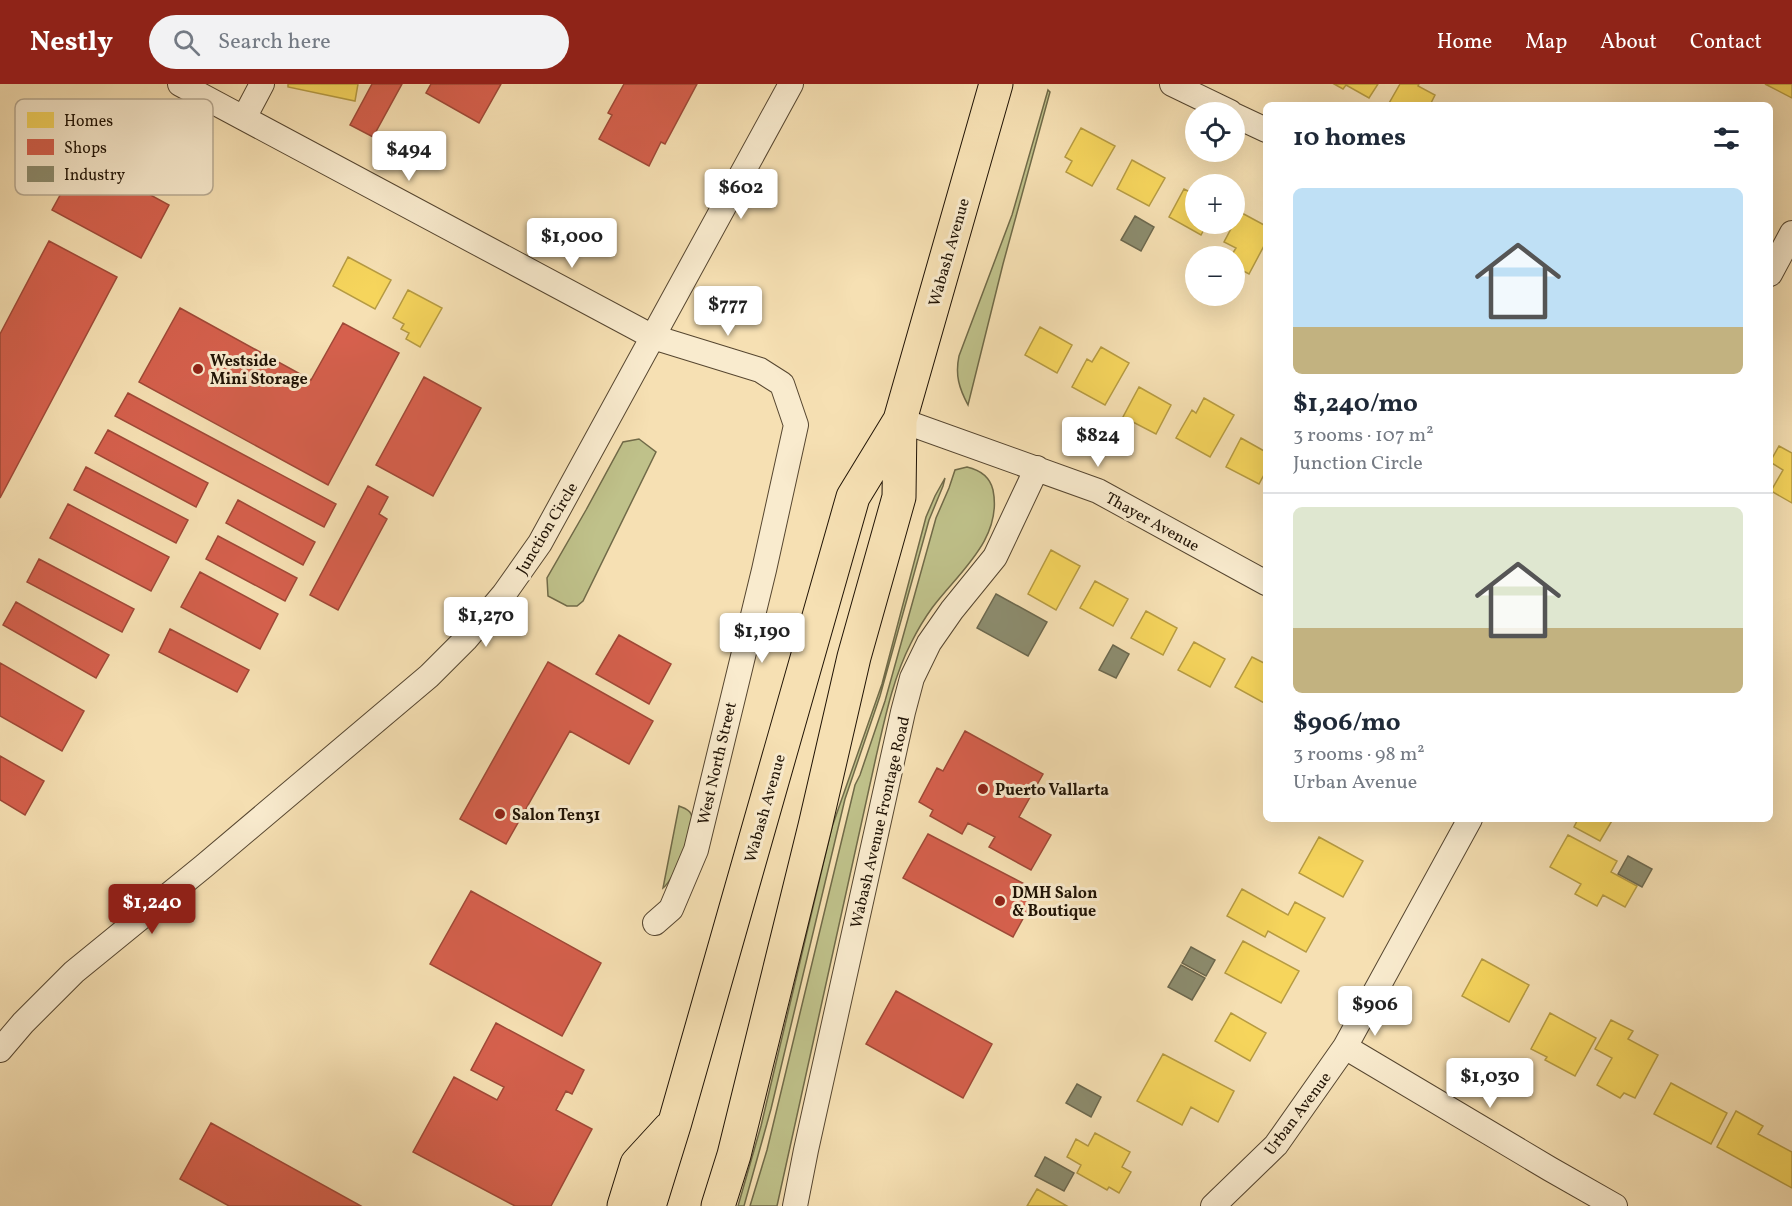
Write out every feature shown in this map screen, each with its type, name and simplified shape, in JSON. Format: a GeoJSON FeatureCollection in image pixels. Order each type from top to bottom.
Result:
{"type":"FeatureCollection","features":[{"type":"Feature","properties":{"kind":"main road","name":"Wabash Avenue"},"geometry":{"type":"LineString","coordinates":[[717,1206],[734,1155],[854,657],[898,497],[900,420],[996,84]]}},
{"type":"Feature","properties":{"kind":"main road","name":"Wabash Avenue"},"geometry":{"type":"LineString","coordinates":[[649,1206],[853,497],[900,420]]}},
{"type":"Feature","properties":{"kind":"main road"},"geometry":{"type":"LineString","coordinates":[[624,1206],[637,1164],[675,1122]]}},
{"type":"Feature","properties":{"kind":"street"},"geometry":{"type":"LineString","coordinates":[[180,84],[208,99]]}},
{"type":"Feature","properties":{"kind":"street"},"geometry":{"type":"LineString","coordinates":[[244,118],[262,84]]}},
{"type":"Feature","properties":{"kind":"street","name":"Junction Circle"},"geometry":{"type":"LineString","coordinates":[[0,1050],[22,1023],[74,972],[204,866],[429,676],[466,639],[504,594],[540,543],[791,84]]}},
{"type":"Feature","properties":{"kind":"street"},"geometry":{"type":"LineString","coordinates":[[1172,84],[1209,102]]}},
{"type":"Feature","properties":{"kind":"street"},"geometry":{"type":"LineString","coordinates":[[213,102],[653,336]]}},
{"type":"Feature","properties":{"kind":"street"},"geometry":{"type":"LineString","coordinates":[[1245,120],[1263,129]]}},
{"type":"Feature","properties":{"kind":"street"},"geometry":{"type":"LineString","coordinates":[[1773,268],[1792,233]]}},
{"type":"Feature","properties":{"kind":"street","name":"West North Street"},"geometry":{"type":"LineString","coordinates":[[653,336],[760,369],[782,384],[796,425],[764,570],[696,850],[671,909],[655,923]]}},
{"type":"Feature","properties":{"kind":"street","name":"Thayer Avenue"},"geometry":{"type":"LineString","coordinates":[[900,420],[1098,491],[1263,580]]}},
{"type":"Feature","properties":{"kind":"street","name":"Wabash Avenue Frontage Road"},"geometry":{"type":"LineString","coordinates":[[795,1206],[912,678],[930,643],[952,610],[995,557],[1037,468]]}},
{"type":"Feature","properties":{"kind":"street","name":"Urban Avenue"},"geometry":{"type":"LineString","coordinates":[[1213,1206],[1275,1145],[1345,1047],[1468,822]]}},
{"type":"Feature","properties":{"kind":"street"},"geometry":{"type":"LineString","coordinates":[[1345,1047],[1616,1206]]}},
{"type":"Feature","properties":{"kind":"green space"},"geometry":{"type":"Polygon","coordinates":[[[1048,90],[1050,92],[1003,264],[968,405],[959,381],[957,369],[959,356],[1012,215],[1048,90]]]}},
{"type":"Feature","properties":{"kind":"green space"},"geometry":{"type":"Polygon","coordinates":[[[639,439],[656,452],[583,601],[577,606],[567,606],[548,596],[547,578],[623,442],[639,439]]]}},
{"type":"Feature","properties":{"kind":"green space"},"geometry":{"type":"Polygon","coordinates":[[[967,467],[984,475],[992,485],[994,508],[991,524],[976,554],[923,621],[899,670],[876,757],[777,1206],[750,1206],[767,1150],[855,785],[885,701],[936,518],[955,470],[967,467]]]}},
{"type":"Feature","properties":{"kind":"green space"},"geometry":{"type":"Polygon","coordinates":[[[945,478],[929,520],[880,696],[845,799],[771,1109],[744,1206],[738,1206],[761,1126],[832,827],[882,684],[926,517],[945,478]]]}},
{"type":"Feature","properties":{"kind":"green space"},"geometry":{"type":"Polygon","coordinates":[[[679,806],[691,814],[691,830],[673,875],[663,888],[679,806]]]}},
{"type":"Feature","properties":{"kind":"building: Homes"},"geometry":{"type":"Polygon","coordinates":[[[288,84],[358,84],[355,101],[288,87],[288,84]]]}},
{"type":"Feature","properties":{"kind":"building: Homes"},"geometry":{"type":"Polygon","coordinates":[[[1334,84],[1378,84],[1369,98],[1346,85],[1343,89],[1334,84]]]}},
{"type":"Feature","properties":{"kind":"building: Homes"},"geometry":{"type":"Polygon","coordinates":[[[1400,84],[1419,84],[1418,86],[1435,95],[1432,102],[1390,102],[1400,84]]]}},
{"type":"Feature","properties":{"kind":"building: Homes"},"geometry":{"type":"Polygon","coordinates":[[[1765,84],[1792,84],[1792,98],[1765,84]]]}},
{"type":"Feature","properties":{"kind":"building: Homes"},"geometry":{"type":"Polygon","coordinates":[[[1081,128],[1115,146],[1092,186],[1066,172],[1072,161],[1065,157],[1081,128]]]}},
{"type":"Feature","properties":{"kind":"building: Homes"},"geometry":{"type":"Polygon","coordinates":[[[1132,160],[1165,178],[1149,206],[1117,189],[1132,160]]]}},
{"type":"Feature","properties":{"kind":"building: Homes"},"geometry":{"type":"Polygon","coordinates":[[[1184,189],[1185,190],[1185,226],[1169,217],[1184,189]]]}},
{"type":"Feature","properties":{"kind":"building: Homes"},"geometry":{"type":"Polygon","coordinates":[[[1245,215],[1263,224],[1263,248],[1249,274],[1245,272],[1245,246],[1232,246],[1224,242],[1228,234],[1245,234],[1245,215]]]}},
{"type":"Feature","properties":{"kind":"building: Homes"},"geometry":{"type":"Polygon","coordinates":[[[348,257],[391,280],[375,309],[333,286],[348,257]]]}},
{"type":"Feature","properties":{"kind":"building: Homes"},"geometry":{"type":"Polygon","coordinates":[[[408,290],[442,308],[420,347],[406,339],[409,333],[401,329],[404,324],[393,318],[408,290]]]}},
{"type":"Feature","properties":{"kind":"building: Homes"},"geometry":{"type":"Polygon","coordinates":[[[1040,327],[1072,345],[1057,373],[1025,355],[1040,327]]]}},
{"type":"Feature","properties":{"kind":"building: Homes"},"geometry":{"type":"Polygon","coordinates":[[[1101,347],[1129,363],[1105,405],[1072,387],[1087,359],[1092,362],[1101,347]]]}},
{"type":"Feature","properties":{"kind":"building: Homes"},"geometry":{"type":"Polygon","coordinates":[[[1139,387],[1171,405],[1156,434],[1123,417],[1139,387]]]}},
{"type":"Feature","properties":{"kind":"building: Homes"},"geometry":{"type":"Polygon","coordinates":[[[1204,398],[1234,415],[1210,457],[1176,438],[1192,410],[1196,413],[1204,398]]]}},
{"type":"Feature","properties":{"kind":"building: Homes"},"geometry":{"type":"Polygon","coordinates":[[[1241,438],[1263,450],[1263,477],[1259,484],[1226,467],[1241,438]]]}},
{"type":"Feature","properties":{"kind":"building: Homes"},"geometry":{"type":"Polygon","coordinates":[[[1779,446],[1792,453],[1792,503],[1773,492],[1773,488],[1783,470],[1773,464],[1773,457],[1779,446]]]}},
{"type":"Feature","properties":{"kind":"building: Homes"},"geometry":{"type":"Polygon","coordinates":[[[1051,550],[1080,566],[1056,610],[1028,594],[1051,550]]]}},
{"type":"Feature","properties":{"kind":"building: Homes"},"geometry":{"type":"Polygon","coordinates":[[[1095,581],[1128,599],[1113,626],[1080,608],[1095,581]]]}},
{"type":"Feature","properties":{"kind":"building: Homes"},"geometry":{"type":"Polygon","coordinates":[[[1146,611],[1177,628],[1163,655],[1131,638],[1146,611]]]}},
{"type":"Feature","properties":{"kind":"building: Homes"},"geometry":{"type":"Polygon","coordinates":[[[1194,642],[1225,659],[1210,687],[1178,670],[1194,642]]]}},
{"type":"Feature","properties":{"kind":"building: Homes"},"geometry":{"type":"Polygon","coordinates":[[[1252,657],[1263,662],[1263,702],[1235,687],[1252,657]]]}},
{"type":"Feature","properties":{"kind":"building: Homes"},"geometry":{"type":"Polygon","coordinates":[[[1576,822],[1611,822],[1600,841],[1574,827],[1576,822]]]}},
{"type":"Feature","properties":{"kind":"building: Homes"},"geometry":{"type":"Polygon","coordinates":[[[1568,835],[1617,861],[1611,872],[1637,886],[1625,907],[1603,895],[1597,906],[1575,894],[1581,884],[1550,867],[1568,835]]]}},
{"type":"Feature","properties":{"kind":"building: Homes"},"geometry":{"type":"Polygon","coordinates":[[[1319,837],[1363,861],[1343,897],[1299,873],[1319,837]]]}},
{"type":"Feature","properties":{"kind":"building: Homes"},"geometry":{"type":"Polygon","coordinates":[[[1242,889],[1288,915],[1295,902],[1325,918],[1306,952],[1268,931],[1265,937],[1227,916],[1242,889]]]}},
{"type":"Feature","properties":{"kind":"building: Homes"},"geometry":{"type":"Polygon","coordinates":[[[1243,941],[1299,971],[1281,1003],[1225,973],[1243,941]]]}},
{"type":"Feature","properties":{"kind":"building: Homes"},"geometry":{"type":"Polygon","coordinates":[[[1482,959],[1529,985],[1509,1022],[1462,996],[1482,959]]]}},
{"type":"Feature","properties":{"kind":"building: Homes"},"geometry":{"type":"Polygon","coordinates":[[[1231,1013],[1266,1033],[1250,1061],[1215,1041],[1231,1013]]]}},
{"type":"Feature","properties":{"kind":"building: Homes"},"geometry":{"type":"Polygon","coordinates":[[[1550,1013],[1596,1038],[1575,1076],[1545,1060],[1547,1057],[1531,1049],[1550,1013]]]}},
{"type":"Feature","properties":{"kind":"building: Homes"},"geometry":{"type":"Polygon","coordinates":[[[1611,1020],[1633,1031],[1628,1039],[1658,1055],[1635,1098],[1624,1093],[1620,1098],[1597,1085],[1612,1058],[1595,1049],[1611,1020]]]}},
{"type":"Feature","properties":{"kind":"building: Homes"},"geometry":{"type":"Polygon","coordinates":[[[1163,1054],[1234,1091],[1218,1122],[1191,1107],[1182,1125],[1137,1101],[1163,1054]]]}},
{"type":"Feature","properties":{"kind":"building: Homes"},"geometry":{"type":"Polygon","coordinates":[[[1671,1083],[1727,1113],[1711,1144],[1654,1114],[1671,1083]]]}},
{"type":"Feature","properties":{"kind":"building: Homes"},"geometry":{"type":"Polygon","coordinates":[[[1736,1111],[1763,1126],[1758,1134],[1792,1152],[1792,1188],[1717,1147],[1736,1111]]]}},
{"type":"Feature","properties":{"kind":"building: Homes"},"geometry":{"type":"Polygon","coordinates":[[[1095,1133],[1130,1152],[1122,1167],[1131,1172],[1119,1193],[1109,1187],[1107,1190],[1077,1173],[1081,1165],[1067,1157],[1076,1139],[1088,1146],[1095,1133]]]}},
{"type":"Feature","properties":{"kind":"building: Homes"},"geometry":{"type":"Polygon","coordinates":[[[1037,1189],[1067,1206],[1027,1206],[1037,1189]]]}},
{"type":"Feature","properties":{"kind":"building: Shops"},"geometry":{"type":"Polygon","coordinates":[[[372,84],[402,84],[373,137],[350,125],[372,84]]]}},
{"type":"Feature","properties":{"kind":"building: Shops"},"geometry":{"type":"Polygon","coordinates":[[[431,84],[501,84],[479,123],[426,93],[431,84]]]}},
{"type":"Feature","properties":{"kind":"building: Shops"},"geometry":{"type":"Polygon","coordinates":[[[624,84],[697,84],[665,144],[661,142],[649,166],[599,139],[612,115],[608,113],[624,84]]]}},
{"type":"Feature","properties":{"kind":"building: Shops"},"geometry":{"type":"Polygon","coordinates":[[[60,195],[151,195],[169,205],[141,258],[52,210],[60,195]]]}},
{"type":"Feature","properties":{"kind":"building: Shops"},"geometry":{"type":"Polygon","coordinates":[[[49,241],[117,277],[0,498],[0,334],[49,241]]]}},
{"type":"Feature","properties":{"kind":"building: Shops"},"geometry":{"type":"Polygon","coordinates":[[[180,308],[311,380],[343,323],[399,353],[328,485],[139,382],[180,308]]]}},
{"type":"Feature","properties":{"kind":"building: Shops"},"geometry":{"type":"Polygon","coordinates":[[[424,377],[481,408],[433,496],[376,465],[424,377]]]}},
{"type":"Feature","properties":{"kind":"building: Shops"},"geometry":{"type":"Polygon","coordinates":[[[128,393],[336,504],[324,527],[115,416],[128,393]]]}},
{"type":"Feature","properties":{"kind":"building: Shops"},"geometry":{"type":"Polygon","coordinates":[[[108,430],[208,483],[196,507],[95,453],[108,430]]]}},
{"type":"Feature","properties":{"kind":"building: Shops"},"geometry":{"type":"Polygon","coordinates":[[[86,467],[188,520],[176,543],[74,490],[86,467]]]}},
{"type":"Feature","properties":{"kind":"building: Shops"},"geometry":{"type":"Polygon","coordinates":[[[368,486],[388,497],[379,514],[387,519],[338,610],[310,595],[368,486]]]}},
{"type":"Feature","properties":{"kind":"building: Shops"},"geometry":{"type":"Polygon","coordinates":[[[238,500],[315,542],[303,565],[226,523],[238,500]]]}},
{"type":"Feature","properties":{"kind":"building: Shops"},"geometry":{"type":"Polygon","coordinates":[[[68,504],[169,557],[151,591],[50,538],[68,504]]]}},
{"type":"Feature","properties":{"kind":"building: Shops"},"geometry":{"type":"Polygon","coordinates":[[[218,536],[297,578],[285,601],[206,559],[218,536]]]}},
{"type":"Feature","properties":{"kind":"building: Shops"},"geometry":{"type":"Polygon","coordinates":[[[39,559],[134,609],[122,632],[27,582],[39,559]]]}},
{"type":"Feature","properties":{"kind":"building: Shops"},"geometry":{"type":"Polygon","coordinates":[[[200,572],[278,614],[260,649],[181,607],[200,572]]]}},
{"type":"Feature","properties":{"kind":"building: Shops"},"geometry":{"type":"Polygon","coordinates":[[[16,602],[109,655],[96,678],[3,625],[16,602]]]}},
{"type":"Feature","properties":{"kind":"building: Shops"},"geometry":{"type":"Polygon","coordinates":[[[170,629],[249,670],[237,692],[159,652],[170,629]]]}},
{"type":"Feature","properties":{"kind":"building: Shops"},"geometry":{"type":"Polygon","coordinates":[[[619,635],[671,664],[649,704],[596,674],[619,635]]]}},
{"type":"Feature","properties":{"kind":"building: Shops"},"geometry":{"type":"Polygon","coordinates":[[[548,662],[653,721],[629,764],[570,731],[506,844],[460,819],[548,662]]]}},
{"type":"Feature","properties":{"kind":"building: Shops"},"geometry":{"type":"Polygon","coordinates":[[[0,663],[84,711],[62,751],[0,716],[0,663]]]}},
{"type":"Feature","properties":{"kind":"building: Shops"},"geometry":{"type":"Polygon","coordinates":[[[965,731],[1043,774],[1019,817],[1051,835],[1031,870],[989,847],[995,837],[968,823],[962,834],[930,816],[933,810],[919,802],[937,768],[943,771],[965,731]]]}},
{"type":"Feature","properties":{"kind":"building: Shops"},"geometry":{"type":"Polygon","coordinates":[[[0,756],[44,781],[25,815],[0,800],[0,756]]]}},
{"type":"Feature","properties":{"kind":"building: Shops"},"geometry":{"type":"Polygon","coordinates":[[[928,834],[1038,891],[1013,937],[903,878],[928,834]]]}},
{"type":"Feature","properties":{"kind":"building: Shops"},"geometry":{"type":"Polygon","coordinates":[[[471,891],[601,963],[562,1036],[430,964],[471,891]]]}},
{"type":"Feature","properties":{"kind":"building: Shops"},"geometry":{"type":"Polygon","coordinates":[[[896,991],[992,1044],[963,1098],[866,1044],[896,991]]]}},
{"type":"Feature","properties":{"kind":"building: Shops"},"geometry":{"type":"Polygon","coordinates":[[[496,1023],[584,1070],[572,1094],[566,1091],[556,1110],[592,1129],[551,1206],[515,1206],[413,1152],[454,1077],[497,1100],[504,1087],[471,1070],[496,1023]]]}},
{"type":"Feature","properties":{"kind":"building: Shops"},"geometry":{"type":"Polygon","coordinates":[[[211,1123],[361,1206],[229,1206],[180,1179],[211,1123]]]}},
{"type":"Feature","properties":{"kind":"building: Industry"},"geometry":{"type":"Polygon","coordinates":[[[1135,216],[1154,227],[1141,251],[1121,240],[1135,216]]]}},
{"type":"Feature","properties":{"kind":"building: Industry"},"geometry":{"type":"Polygon","coordinates":[[[996,594],[1047,622],[1028,656],[977,628],[996,594]]]}},
{"type":"Feature","properties":{"kind":"building: Industry"},"geometry":{"type":"Polygon","coordinates":[[[1113,645],[1129,654],[1116,678],[1099,670],[1113,645]]]}},
{"type":"Feature","properties":{"kind":"building: Industry"},"geometry":{"type":"Polygon","coordinates":[[[1628,856],[1652,869],[1642,887],[1618,874],[1628,856]]]}},
{"type":"Feature","properties":{"kind":"building: Industry"},"geometry":{"type":"Polygon","coordinates":[[[1191,947],[1215,960],[1206,976],[1182,963],[1191,947]]]}},
{"type":"Feature","properties":{"kind":"building: Industry"},"geometry":{"type":"Polygon","coordinates":[[[1181,965],[1205,978],[1192,1000],[1168,987],[1181,965]]]}},
{"type":"Feature","properties":{"kind":"building: Industry"},"geometry":{"type":"Polygon","coordinates":[[[1077,1084],[1101,1097],[1091,1117],[1066,1103],[1077,1084]]]}},
{"type":"Feature","properties":{"kind":"building: Industry"},"geometry":{"type":"Polygon","coordinates":[[[1045,1157],[1074,1173],[1064,1191],[1035,1176],[1045,1157]]]}},
{"type":"Feature","properties":{"kind":"place","name":"Westside Mini Storage"},"geometry":{"type":"Point","coordinates":[198,369]}},
{"type":"Feature","properties":{"kind":"place","name":"Puerto Vallarta"},"geometry":{"type":"Point","coordinates":[983,789]}},
{"type":"Feature","properties":{"kind":"place","name":"Salon Ten31"},"geometry":{"type":"Point","coordinates":[500,814]}},
{"type":"Feature","properties":{"kind":"place","name":"DMH Salon & Boutique"},"geometry":{"type":"Point","coordinates":[1000,901]}}]}
